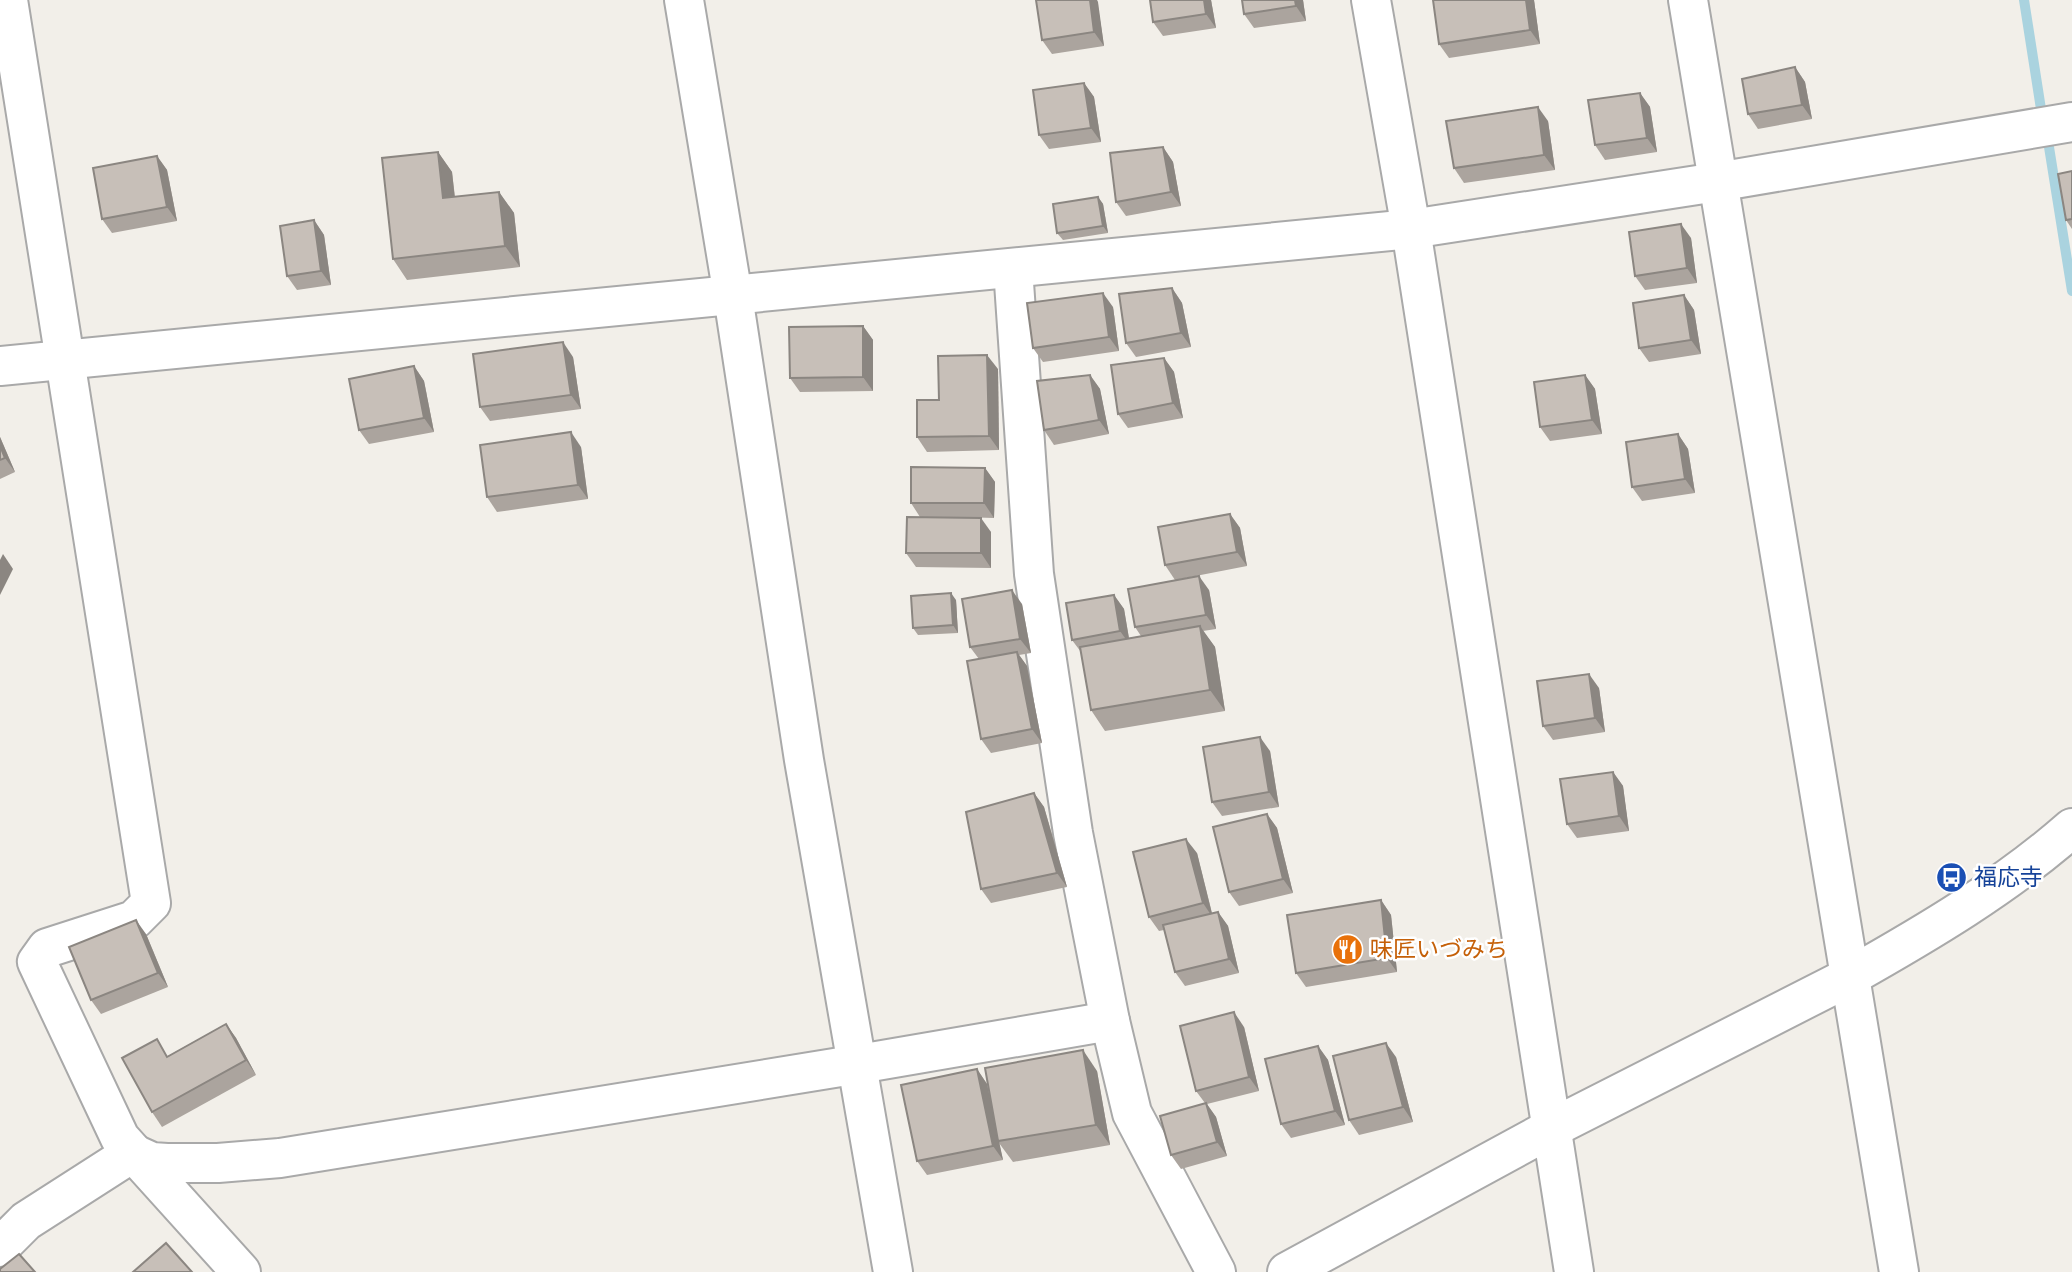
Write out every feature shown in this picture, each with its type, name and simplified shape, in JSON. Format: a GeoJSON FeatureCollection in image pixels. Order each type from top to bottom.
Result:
{"type":"FeatureCollection","features":[{"type":"Feature","properties":{"kind":"street"},"geometry":{"type":"LineString","coordinates":[[8,0],[151,903],[134,920],[47,948],[37,962],[120,1138],[240,1272]]}},
{"type":"Feature","properties":{"kind":"street"},"geometry":{"type":"LineString","coordinates":[[684,0],[733,296],[804,760],[893,1272]]}},
{"type":"Feature","properties":{"kind":"street"},"geometry":{"type":"LineString","coordinates":[[1371,0],[1411,229],[1574,1272]]}},
{"type":"Feature","properties":{"kind":"street"},"geometry":{"type":"LineString","coordinates":[[1688,0],[1899,1272]]}},
{"type":"Feature","properties":{"kind":"street"},"geometry":{"type":"LineString","coordinates":[[0,366],[1411,229],[1717,182],[2072,122]]}},
{"type":"Feature","properties":{"kind":"street"},"geometry":{"type":"LineString","coordinates":[[1013,268],[1034,575],[1073,833],[1110,1021],[1132,1113],[1216,1272]]}},
{"type":"Feature","properties":{"kind":"street"},"geometry":{"type":"LineString","coordinates":[[1287,1272],[1550,1129],[1849,976],[1954,916],[2072,828]]}},
{"type":"Feature","properties":{"kind":"street"},"geometry":{"type":"LineString","coordinates":[[132,1153],[152,1162],[218,1163],[280,1158],[859,1065],[1110,1021]]}},
{"type":"Feature","properties":{"kind":"street"},"geometry":{"type":"LineString","coordinates":[[0,1247],[26,1221],[132,1153]]}},
{"type":"Feature","properties":{"kind":"building"},"geometry":{"type":"Polygon","coordinates":[[[1036,0],[1090,0],[1094,32],[1042,40],[1036,0]]]}},
{"type":"Feature","properties":{"kind":"building"},"geometry":{"type":"Polygon","coordinates":[[[1150,0],[1204,0],[1206,14],[1153,22],[1150,0]]]}},
{"type":"Feature","properties":{"kind":"building"},"geometry":{"type":"Polygon","coordinates":[[[1242,0],[1295,0],[1296,6],[1244,14],[1242,0]]]}},
{"type":"Feature","properties":{"kind":"building"},"geometry":{"type":"Polygon","coordinates":[[[1433,0],[1526,0],[1530,30],[1439,44],[1433,0]]]}},
{"type":"Feature","properties":{"kind":"building"},"geometry":{"type":"Polygon","coordinates":[[[1795,67],[1802,105],[1748,114],[1742,79],[1795,67]]]}},
{"type":"Feature","properties":{"kind":"building"},"geometry":{"type":"Polygon","coordinates":[[[1084,83],[1091,128],[1039,135],[1033,90],[1084,83]]]}},
{"type":"Feature","properties":{"kind":"building"},"geometry":{"type":"Polygon","coordinates":[[[1640,93],[1647,138],[1595,145],[1588,100],[1640,93]]]}},
{"type":"Feature","properties":{"kind":"building"},"geometry":{"type":"Polygon","coordinates":[[[1538,107],[1544,155],[1454,168],[1446,121],[1538,107]]]}},
{"type":"Feature","properties":{"kind":"building"},"geometry":{"type":"Polygon","coordinates":[[[1163,147],[1171,192],[1116,202],[1110,153],[1163,147]]]}},
{"type":"Feature","properties":{"kind":"building"},"geometry":{"type":"Polygon","coordinates":[[[438,152],[443,198],[499,192],[505,246],[393,259],[382,158],[438,152]]]}},
{"type":"Feature","properties":{"kind":"building"},"geometry":{"type":"Polygon","coordinates":[[[157,156],[167,207],[102,219],[93,168],[157,156]]]}},
{"type":"Feature","properties":{"kind":"building"},"geometry":{"type":"Polygon","coordinates":[[[2072,171],[2072,219],[2066,220],[2058,174],[2072,171]]]}},
{"type":"Feature","properties":{"kind":"building"},"geometry":{"type":"Polygon","coordinates":[[[1098,197],[1103,226],[1057,233],[1053,204],[1098,197]]]}},
{"type":"Feature","properties":{"kind":"building"},"geometry":{"type":"Polygon","coordinates":[[[314,220],[321,271],[287,276],[280,226],[314,220]]]}},
{"type":"Feature","properties":{"kind":"building"},"geometry":{"type":"Polygon","coordinates":[[[1681,224],[1687,268],[1635,276],[1629,232],[1681,224]]]}},
{"type":"Feature","properties":{"kind":"building"},"geometry":{"type":"Polygon","coordinates":[[[1172,288],[1181,333],[1126,343],[1119,294],[1172,288]]]}},
{"type":"Feature","properties":{"kind":"building"},"geometry":{"type":"Polygon","coordinates":[[[1103,293],[1109,337],[1033,348],[1027,303],[1103,293]]]}},
{"type":"Feature","properties":{"kind":"building"},"geometry":{"type":"Polygon","coordinates":[[[1684,295],[1691,340],[1639,348],[1633,303],[1684,295]]]}},
{"type":"Feature","properties":{"kind":"building"},"geometry":{"type":"Polygon","coordinates":[[[863,326],[863,377],[790,378],[789,327],[863,326]]]}},
{"type":"Feature","properties":{"kind":"building"},"geometry":{"type":"Polygon","coordinates":[[[563,342],[571,395],[480,407],[473,354],[563,342]]]}},
{"type":"Feature","properties":{"kind":"building"},"geometry":{"type":"Polygon","coordinates":[[[987,355],[989,436],[917,437],[917,400],[939,400],[938,356],[987,355]]]}},
{"type":"Feature","properties":{"kind":"building"},"geometry":{"type":"Polygon","coordinates":[[[1164,358],[1173,403],[1118,414],[1111,365],[1164,358]]]}},
{"type":"Feature","properties":{"kind":"building"},"geometry":{"type":"Polygon","coordinates":[[[414,366],[424,418],[359,430],[349,379],[414,366]]]}},
{"type":"Feature","properties":{"kind":"building"},"geometry":{"type":"Polygon","coordinates":[[[1090,375],[1099,420],[1044,430],[1037,381],[1090,375]]]}},
{"type":"Feature","properties":{"kind":"building"},"geometry":{"type":"Polygon","coordinates":[[[1585,375],[1592,420],[1540,427],[1534,382],[1585,375]]]}},
{"type":"Feature","properties":{"kind":"building"},"geometry":{"type":"Polygon","coordinates":[[[571,432],[578,485],[487,497],[480,445],[571,432]]]}},
{"type":"Feature","properties":{"kind":"building"},"geometry":{"type":"Polygon","coordinates":[[[1678,434],[1685,479],[1632,487],[1626,442],[1678,434]]]}},
{"type":"Feature","properties":{"kind":"building"},"geometry":{"type":"Polygon","coordinates":[[[0,446],[5,458],[0,460],[0,446]]]}},
{"type":"Feature","properties":{"kind":"building"},"geometry":{"type":"Polygon","coordinates":[[[911,467],[985,468],[984,503],[911,503],[911,467]]]}},
{"type":"Feature","properties":{"kind":"building"},"geometry":{"type":"Polygon","coordinates":[[[1230,514],[1237,552],[1165,565],[1158,527],[1230,514]]]}},
{"type":"Feature","properties":{"kind":"building"},"geometry":{"type":"Polygon","coordinates":[[[907,517],[981,518],[981,553],[906,553],[907,517]]]}},
{"type":"Feature","properties":{"kind":"building"},"geometry":{"type":"Polygon","coordinates":[[[1199,576],[1206,615],[1135,627],[1128,589],[1199,576]]]}},
{"type":"Feature","properties":{"kind":"building"},"geometry":{"type":"Polygon","coordinates":[[[1012,590],[1020,639],[970,647],[962,599],[1012,590]]]}},
{"type":"Feature","properties":{"kind":"building"},"geometry":{"type":"Polygon","coordinates":[[[951,593],[953,625],[913,628],[911,596],[951,593]]]}},
{"type":"Feature","properties":{"kind":"building"},"geometry":{"type":"Polygon","coordinates":[[[1114,595],[1120,631],[1072,640],[1066,603],[1114,595]]]}},
{"type":"Feature","properties":{"kind":"building"},"geometry":{"type":"Polygon","coordinates":[[[1200,626],[1210,690],[1091,710],[1080,647],[1200,626]]]}},
{"type":"Feature","properties":{"kind":"building"},"geometry":{"type":"Polygon","coordinates":[[[1017,652],[1032,729],[981,739],[967,661],[1017,652]]]}},
{"type":"Feature","properties":{"kind":"building"},"geometry":{"type":"Polygon","coordinates":[[[1589,674],[1595,718],[1543,726],[1537,681],[1589,674]]]}},
{"type":"Feature","properties":{"kind":"building"},"geometry":{"type":"Polygon","coordinates":[[[1260,737],[1269,792],[1212,802],[1203,747],[1260,737]]]}},
{"type":"Feature","properties":{"kind":"building"},"geometry":{"type":"Polygon","coordinates":[[[1613,772],[1619,816],[1567,824],[1560,779],[1613,772]]]}},
{"type":"Feature","properties":{"kind":"building"},"geometry":{"type":"Polygon","coordinates":[[[1034,793],[1057,873],[981,889],[966,812],[1034,793]]]}},
{"type":"Feature","properties":{"kind":"building"},"geometry":{"type":"Polygon","coordinates":[[[1267,814],[1283,879],[1229,892],[1213,827],[1267,814]]]}},
{"type":"Feature","properties":{"kind":"building"},"geometry":{"type":"Polygon","coordinates":[[[1186,839],[1203,903],[1149,917],[1133,852],[1186,839]]]}},
{"type":"Feature","properties":{"kind":"building","name":"味匠いづみち"},"geometry":{"type":"Polygon","coordinates":[[[1381,900],[1387,958],[1296,973],[1287,915],[1381,900]]]}},
{"type":"Feature","properties":{"kind":"building"},"geometry":{"type":"Polygon","coordinates":[[[1218,912],[1229,959],[1175,972],[1163,925],[1218,912]]]}},
{"type":"Feature","properties":{"kind":"building"},"geometry":{"type":"Polygon","coordinates":[[[136,920],[158,973],[91,1000],[69,947],[136,920]]]}},
{"type":"Feature","properties":{"kind":"building"},"geometry":{"type":"Polygon","coordinates":[[[1234,1012],[1249,1077],[1196,1091],[1180,1026],[1234,1012]]]}},
{"type":"Feature","properties":{"kind":"building"},"geometry":{"type":"Polygon","coordinates":[[[226,1024],[246,1060],[152,1112],[122,1058],[157,1039],[167,1057],[226,1024]]]}},
{"type":"Feature","properties":{"kind":"building"},"geometry":{"type":"Polygon","coordinates":[[[1386,1043],[1403,1107],[1349,1120],[1333,1056],[1386,1043]]]}},
{"type":"Feature","properties":{"kind":"building"},"geometry":{"type":"Polygon","coordinates":[[[1318,1046],[1335,1111],[1281,1124],[1265,1059],[1318,1046]]]}},
{"type":"Feature","properties":{"kind":"building"},"geometry":{"type":"Polygon","coordinates":[[[1083,1050],[1096,1125],[998,1141],[985,1068],[1083,1050]]]}},
{"type":"Feature","properties":{"kind":"building"},"geometry":{"type":"Polygon","coordinates":[[[977,1069],[993,1146],[917,1161],[901,1085],[977,1069]]]}},
{"type":"Feature","properties":{"kind":"building"},"geometry":{"type":"Polygon","coordinates":[[[1206,1103],[1217,1142],[1171,1155],[1160,1116],[1206,1103]]]}},
{"type":"Feature","properties":{"kind":"building"},"geometry":{"type":"Polygon","coordinates":[[[166,1243],[192,1272],[133,1272],[166,1243]]]}},
{"type":"Feature","properties":{"kind":"building"},"geometry":{"type":"Polygon","coordinates":[[[19,1254],[35,1272],[0,1272],[0,1269],[19,1254]]]}},
{"type":"Feature","properties":{"kind":"waterway"},"geometry":{"type":"LineString","coordinates":[[2024,0],[2041,109]]}},
{"type":"Feature","properties":{"kind":"waterway"},"geometry":{"type":"LineString","coordinates":[[2049,147],[2072,291]]}},
{"type":"Feature","properties":{"kind":"place","name":"福応寺"},"geometry":{"type":"Point","coordinates":[1951,878]}},
{"type":"Feature","properties":{"kind":"place","name":"味匠いづみち"},"geometry":{"type":"Point","coordinates":[1347,950]}}]}
